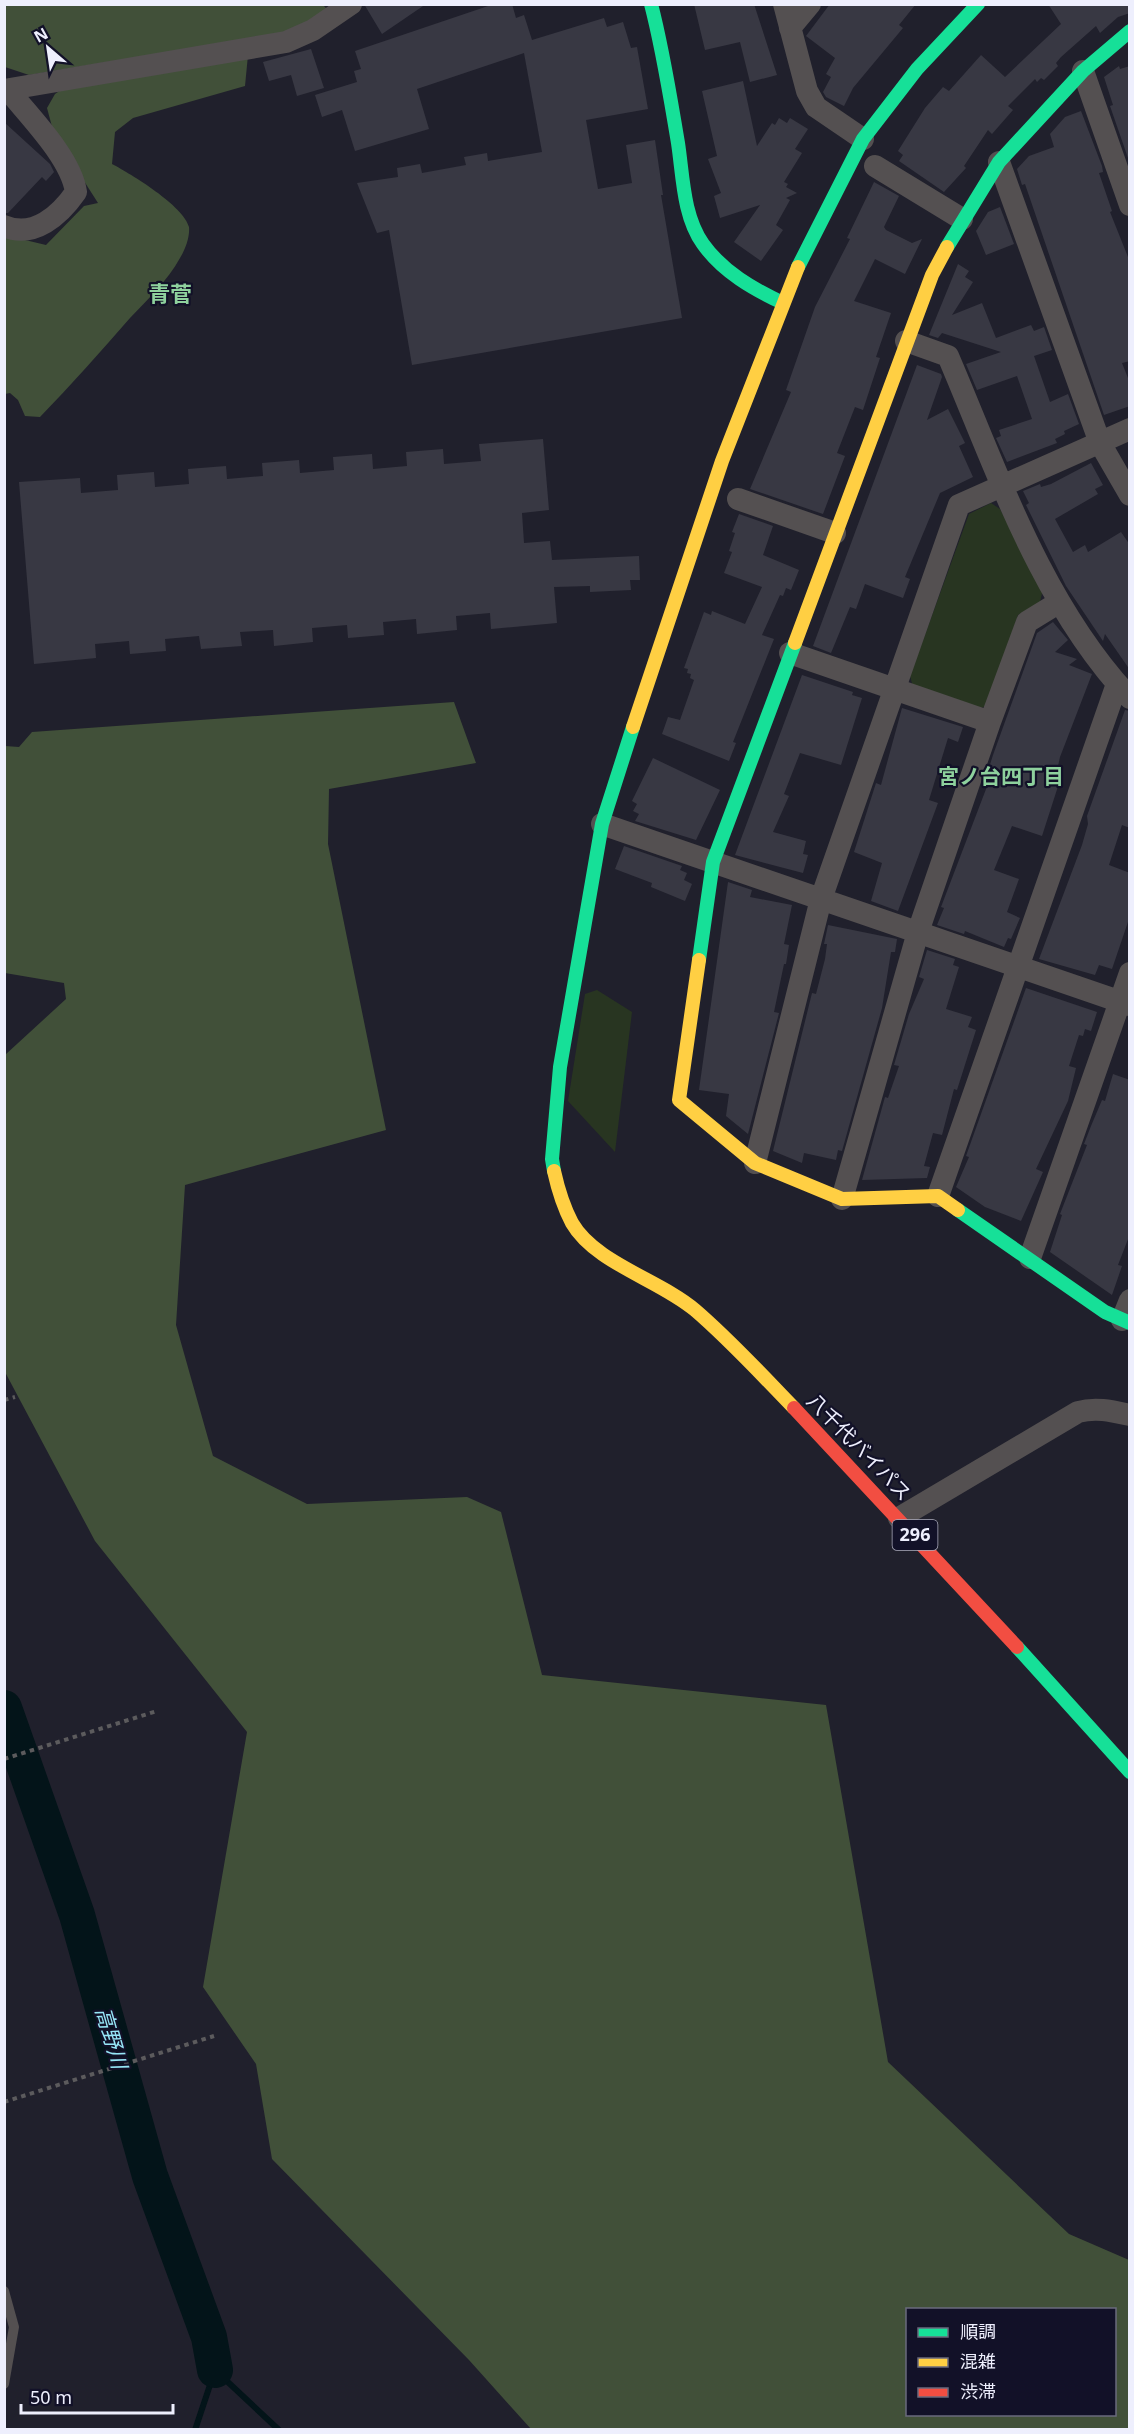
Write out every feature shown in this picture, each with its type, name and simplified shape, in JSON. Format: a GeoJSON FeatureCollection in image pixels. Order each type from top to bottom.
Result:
{"type":"FeatureCollection","features":[{"type":"Feature","properties":{"kind":"main road"},"geometry":{"type":"LineString","coordinates":[[651,4],[663,48],[690,218],[703,244],[729,272],[757,291],[783,303]]}},
{"type":"Feature","properties":{"kind":"main road","name":"八千代バイパス"},"geometry":{"type":"LineString","coordinates":[[978,4],[917,69],[862,139],[812,236],[783,303],[712,490],[603,825],[560,1067],[552,1159],[558,1200],[570,1223],[585,1241],[602,1254],[646,1276],[696,1311],[740,1353],[899,1518],[1130,1772]]}},
{"type":"Feature","properties":{"kind":"main road"},"geometry":{"type":"LineString","coordinates":[[1127,1315],[1105,1312],[938,1196],[842,1199],[755,1163],[679,1100],[712,862],[932,275],[962,219],[999,162],[1083,71],[1130,31]]}},
{"type":"Feature","properties":{"kind":"street"},"geometry":{"type":"LineString","coordinates":[[4,226],[14,230],[39,226],[63,211],[76,192],[74,182],[57,152],[6,90],[286,42],[313,30],[351,4]]}},
{"type":"Feature","properties":{"kind":"street"},"geometry":{"type":"LineString","coordinates":[[784,4],[807,91],[816,107],[862,139]]}},
{"type":"Feature","properties":{"kind":"street"},"geometry":{"type":"LineString","coordinates":[[790,28],[810,4]]}},
{"type":"Feature","properties":{"kind":"street"},"geometry":{"type":"LineString","coordinates":[[1083,71],[1130,206]]}},
{"type":"Feature","properties":{"kind":"street"},"geometry":{"type":"LineString","coordinates":[[999,162],[1100,443],[1130,495]]}},
{"type":"Feature","properties":{"kind":"street"},"geometry":{"type":"LineString","coordinates":[[875,166],[962,219]]}},
{"type":"Feature","properties":{"kind":"street"},"geometry":{"type":"LineString","coordinates":[[906,341],[948,356],[1003,486],[1059,603],[1123,691],[1018,966],[938,1196]]}},
{"type":"Feature","properties":{"kind":"street"},"geometry":{"type":"LineString","coordinates":[[755,1163],[821,899],[958,506],[1130,429]]}},
{"type":"Feature","properties":{"kind":"street"},"geometry":{"type":"LineString","coordinates":[[738,499],[835,533]]}},
{"type":"Feature","properties":{"kind":"street"},"geometry":{"type":"LineString","coordinates":[[842,1199],[918,932],[990,722],[1027,622],[1059,603]]}},
{"type":"Feature","properties":{"kind":"street"},"geometry":{"type":"LineString","coordinates":[[790,653],[990,722]]}},
{"type":"Feature","properties":{"kind":"street"},"geometry":{"type":"LineString","coordinates":[[603,825],[1125,1003]]}},
{"type":"Feature","properties":{"kind":"street"},"geometry":{"type":"LineString","coordinates":[[1030,1258],[1125,1003],[1130,973]]}},
{"type":"Feature","properties":{"kind":"street"},"geometry":{"type":"LineString","coordinates":[[899,1518],[1078,1412],[1106,1410],[1130,1415]]}},
{"type":"Feature","properties":{"kind":"lane"},"geometry":{"type":"LineString","coordinates":[[4,2291],[14,2327],[4,2384]]}},
{"type":"Feature","properties":{"kind":"path"},"geometry":{"type":"LineString","coordinates":[[4,1400],[15,1397]]}},
{"type":"Feature","properties":{"kind":"path"},"geometry":{"type":"LineString","coordinates":[[4,1759],[157,1711]]}},
{"type":"Feature","properties":{"kind":"path"},"geometry":{"type":"LineString","coordinates":[[4,2102],[214,2036]]}},
{"type":"Feature","properties":{"kind":"green space"},"geometry":{"type":"Polygon","coordinates":[[[322,4],[329,11],[284,33],[29,75],[5,67],[4,5],[322,4]]]}},
{"type":"Feature","properties":{"kind":"green space"},"geometry":{"type":"Polygon","coordinates":[[[248,55],[245,86],[133,118],[115,132],[112,164],[156,191],[178,210],[189,227],[187,243],[182,255],[163,282],[63,393],[40,417],[25,416],[18,400],[10,393],[5,394],[4,235],[46,245],[84,206],[98,203],[54,134],[47,108],[55,94],[65,87],[248,55]]]}},
{"type":"Feature","properties":{"kind":"green space"},"geometry":{"type":"Polygon","coordinates":[[[991,503],[1000,509],[1043,589],[1040,602],[1018,615],[988,705],[977,710],[913,687],[910,676],[969,514],[991,503]]]}},
{"type":"Feature","properties":{"kind":"green space"},"geometry":{"type":"Polygon","coordinates":[[[454,702],[476,763],[329,789],[328,844],[386,1130],[185,1185],[176,1325],[213,1456],[307,1504],[467,1497],[501,1512],[542,1675],[826,1705],[888,2062],[1069,2234],[1129,2260],[1129,2429],[531,2429],[469,2360],[272,2159],[256,2064],[203,1987],[247,1732],[95,1541],[5,1372],[5,1055],[66,999],[64,983],[5,973],[5,746],[19,747],[32,732],[454,702]]]}},
{"type":"Feature","properties":{"kind":"green space"},"geometry":{"type":"Polygon","coordinates":[[[597,990],[632,1012],[615,1152],[568,1101],[585,994],[597,990]]]}},
{"type":"Feature","properties":{"kind":"building"},"geometry":{"type":"Polygon","coordinates":[[[364,4],[426,4],[382,34],[364,4]]]}},
{"type":"Feature","properties":{"kind":"building"},"geometry":{"type":"Polygon","coordinates":[[[494,4],[512,4],[516,18],[524,15],[532,40],[604,18],[607,27],[623,22],[631,48],[637,47],[648,109],[586,120],[598,189],[632,183],[626,145],[655,140],[663,195],[661,195],[682,318],[412,365],[389,230],[377,233],[357,183],[398,177],[397,168],[420,164],[422,173],[466,165],[464,157],[487,153],[488,161],[542,152],[524,53],[417,89],[429,129],[355,151],[342,110],[322,117],[315,95],[357,82],[354,71],[361,69],[355,51],[494,4]]]}},
{"type":"Feature","properties":{"kind":"building"},"geometry":{"type":"Polygon","coordinates":[[[694,4],[754,4],[777,75],[750,82],[740,42],[705,50],[694,4]]]}},
{"type":"Feature","properties":{"kind":"building"},"geometry":{"type":"Polygon","coordinates":[[[830,4],[916,4],[899,25],[903,28],[853,88],[844,106],[826,97],[823,92],[831,77],[826,74],[835,58],[806,36],[830,4]]]}},
{"type":"Feature","properties":{"kind":"building"},"geometry":{"type":"Polygon","coordinates":[[[1048,4],[1130,4],[1130,13],[1118,17],[1100,33],[1096,26],[1061,57],[1056,63],[1058,66],[1044,80],[1041,78],[1037,82],[1035,79],[1008,106],[1013,110],[992,134],[988,130],[964,166],[966,168],[944,192],[899,161],[903,155],[898,151],[925,108],[943,87],[949,91],[981,55],[1005,77],[1061,24],[1048,4]]]}},
{"type":"Feature","properties":{"kind":"building"},"geometry":{"type":"Polygon","coordinates":[[[311,49],[324,88],[297,96],[291,75],[269,81],[263,62],[311,49]]]}},
{"type":"Feature","properties":{"kind":"building"},"geometry":{"type":"Polygon","coordinates":[[[1119,66],[1120,69],[1130,66],[1128,158],[1110,106],[1113,105],[1104,77],[1119,66]]]}},
{"type":"Feature","properties":{"kind":"building"},"geometry":{"type":"Polygon","coordinates":[[[743,81],[757,146],[772,123],[775,125],[779,118],[787,123],[790,118],[808,129],[795,149],[802,153],[784,182],[788,184],[786,187],[797,193],[786,198],[790,200],[776,225],[783,230],[761,261],[734,242],[760,205],[720,218],[714,196],[721,193],[708,159],[717,156],[702,91],[743,81]]]}},
{"type":"Feature","properties":{"kind":"building"},"geometry":{"type":"Polygon","coordinates":[[[1081,111],[1102,166],[1103,172],[1099,173],[1112,211],[1110,212],[1130,262],[1130,361],[1122,363],[1130,383],[1130,406],[1104,415],[1025,184],[1022,185],[1017,169],[1029,156],[1054,147],[1050,134],[1065,117],[1081,111]]]}},
{"type":"Feature","properties":{"kind":"building"},"geometry":{"type":"Polygon","coordinates":[[[4,122],[50,164],[54,172],[46,181],[42,177],[8,213],[4,213],[4,122]]]}},
{"type":"Feature","properties":{"kind":"building"},"geometry":{"type":"Polygon","coordinates":[[[874,182],[899,196],[884,227],[886,230],[912,243],[922,239],[905,274],[875,259],[854,301],[891,313],[876,357],[880,358],[863,410],[855,407],[837,453],[845,456],[823,514],[750,489],[791,392],[786,390],[815,307],[850,239],[847,238],[874,182]]]}},
{"type":"Feature","properties":{"kind":"building"},"geometry":{"type":"Polygon","coordinates":[[[1000,207],[1014,244],[986,255],[976,231],[988,212],[1000,207]]]}},
{"type":"Feature","properties":{"kind":"building"},"geometry":{"type":"Polygon","coordinates":[[[958,264],[969,271],[965,277],[973,282],[952,315],[982,303],[996,338],[1031,325],[1034,331],[1044,327],[1052,350],[1034,356],[1050,402],[1068,394],[1079,424],[1064,431],[1065,434],[1055,439],[1057,443],[1007,462],[996,438],[1001,436],[999,430],[1032,419],[1017,376],[977,390],[966,364],[1001,352],[942,333],[938,338],[929,335],[958,264]]]}},
{"type":"Feature","properties":{"kind":"building"},"geometry":{"type":"Polygon","coordinates":[[[917,365],[941,374],[942,377],[927,420],[948,409],[965,443],[959,446],[973,477],[940,493],[905,577],[910,579],[903,598],[865,584],[856,609],[850,607],[831,653],[813,646],[917,365]]]}},
{"type":"Feature","properties":{"kind":"building"},"geometry":{"type":"Polygon","coordinates":[[[543,439],[549,510],[522,513],[524,543],[550,541],[552,560],[639,556],[640,580],[630,580],[631,590],[590,592],[590,586],[554,587],[557,623],[491,629],[490,613],[456,616],[457,630],[417,634],[416,619],[383,622],[384,635],[348,638],[347,625],[312,628],[313,642],[274,646],[273,630],[240,632],[242,646],[201,649],[199,636],[165,639],[166,651],[130,654],[129,641],[95,644],[96,658],[34,664],[19,482],[80,478],[81,493],[118,490],[117,475],[154,472],[155,487],[189,484],[188,469],[226,466],[227,479],[263,476],[262,463],[299,460],[300,473],[334,470],[333,457],[372,454],[373,469],[407,466],[406,452],[443,449],[444,464],[481,461],[479,444],[543,439]]]}},
{"type":"Feature","properties":{"kind":"building"},"geometry":{"type":"Polygon","coordinates":[[[1091,463],[1103,485],[1095,489],[1098,494],[1055,519],[1073,552],[1085,545],[1088,552],[1121,532],[1130,545],[1130,670],[1105,634],[1103,641],[1066,586],[1026,505],[1029,503],[1023,491],[1040,484],[1041,487],[1051,484],[1091,463]]]}},
{"type":"Feature","properties":{"kind":"building"},"geometry":{"type":"Polygon","coordinates":[[[739,514],[773,526],[763,555],[799,570],[791,590],[786,588],[783,596],[780,595],[762,635],[774,639],[733,742],[736,743],[729,761],[662,734],[668,717],[680,720],[694,680],[690,678],[691,674],[687,673],[688,669],[684,668],[704,612],[711,615],[712,611],[745,624],[762,587],[724,573],[732,552],[729,551],[735,533],[732,532],[739,514]]]}},
{"type":"Feature","properties":{"kind":"building"},"geometry":{"type":"Polygon","coordinates":[[[1053,622],[1068,640],[1055,652],[1077,659],[1069,665],[1092,674],[1060,757],[1056,775],[1061,777],[1042,836],[1012,826],[994,870],[1019,879],[1007,912],[1020,918],[1011,939],[1008,938],[1004,947],[965,931],[964,934],[937,925],[944,908],[941,907],[991,776],[987,774],[993,755],[1037,633],[1053,622]]]}},
{"type":"Feature","properties":{"kind":"building"},"geometry":{"type":"Polygon","coordinates":[[[802,675],[853,692],[852,695],[862,698],[841,765],[800,753],[784,794],[789,796],[773,832],[806,841],[803,854],[808,855],[803,873],[735,855],[802,675]]]}},
{"type":"Feature","properties":{"kind":"building"},"geometry":{"type":"Polygon","coordinates":[[[902,708],[963,727],[958,742],[948,738],[929,800],[938,803],[898,911],[871,901],[882,863],[854,852],[876,783],[881,785],[902,708]]]}},
{"type":"Feature","properties":{"kind":"building"},"geometry":{"type":"Polygon","coordinates":[[[1125,710],[1130,711],[1130,828],[1122,825],[1109,865],[1130,873],[1130,916],[1112,969],[1099,965],[1095,975],[1039,959],[1082,845],[1088,824],[1087,816],[1125,710]]]}},
{"type":"Feature","properties":{"kind":"building"},"geometry":{"type":"Polygon","coordinates":[[[653,758],[720,790],[696,840],[635,821],[639,814],[633,811],[637,804],[632,801],[653,758]]]}},
{"type":"Feature","properties":{"kind":"building"},"geometry":{"type":"Polygon","coordinates":[[[624,846],[682,866],[680,870],[687,873],[684,880],[692,884],[685,901],[651,887],[652,883],[615,869],[624,846]]]}},
{"type":"Feature","properties":{"kind":"building"},"geometry":{"type":"Polygon","coordinates":[[[728,882],[752,890],[750,897],[792,905],[784,944],[789,945],[786,964],[784,964],[774,1012],[779,1013],[748,1134],[726,1116],[729,1094],[699,1090],[728,882]]]}},
{"type":"Feature","properties":{"kind":"building"},"geometry":{"type":"Polygon","coordinates":[[[828,925],[897,939],[895,952],[891,952],[882,1008],[842,1151],[838,1150],[836,1160],[804,1153],[802,1163],[773,1151],[812,993],[816,994],[825,959],[827,944],[824,944],[828,925]]]}},
{"type":"Feature","properties":{"kind":"building"},"geometry":{"type":"Polygon","coordinates":[[[927,950],[955,959],[953,965],[959,967],[946,1009],[972,1017],[968,1027],[976,1030],[957,1090],[954,1089],[942,1135],[933,1133],[924,1166],[930,1167],[927,1178],[862,1180],[885,1097],[888,1098],[899,1066],[894,1065],[909,1014],[924,979],[919,977],[927,950]]]}},
{"type":"Feature","properties":{"kind":"building"},"geometry":{"type":"Polygon","coordinates":[[[1026,988],[1097,1012],[1091,1031],[1085,1029],[1083,1036],[1079,1035],[1069,1066],[1076,1068],[1068,1101],[1036,1169],[1043,1172],[1021,1221],[985,1207],[956,1187],[969,1157],[966,1156],[1026,988]]]}},
{"type":"Feature","properties":{"kind":"building"},"geometry":{"type":"Polygon","coordinates":[[[1113,1074],[1130,1080],[1130,1234],[1118,1265],[1122,1266],[1112,1295],[1050,1252],[1062,1215],[1060,1214],[1087,1145],[1084,1144],[1102,1100],[1105,1101],[1113,1074]]]}},
{"type":"Feature","properties":{"kind":"waterway","name":"高野川"},"geometry":{"type":"LineString","coordinates":[[4,1708],[77,1915],[150,2176],[209,2337],[215,2370]]}},
{"type":"Feature","properties":{"kind":"waterway"},"geometry":{"type":"LineString","coordinates":[[195,2430],[215,2370],[279,2430]]}},
{"type":"Feature","properties":{"kind":"traffic: fast"},"geometry":{"type":"LineString","coordinates":[[651,4],[669,90],[685,195],[696,233],[711,254],[729,271],[750,286],[783,303]]}},
{"type":"Feature","properties":{"kind":"traffic: fast"},"geometry":{"type":"LineString","coordinates":[[798,267],[863,139],[917,69],[978,4]]}},
{"type":"Feature","properties":{"kind":"traffic: fast"},"geometry":{"type":"LineString","coordinates":[[947,247],[999,162],[1083,71],[1130,31]]}},
{"type":"Feature","properties":{"kind":"traffic: fast"},"geometry":{"type":"LineString","coordinates":[[699,960],[713,862],[795,643]]}},
{"type":"Feature","properties":{"kind":"traffic: fast"},"geometry":{"type":"LineString","coordinates":[[554,1171],[552,1159],[560,1067],[602,824],[633,727]]}},
{"type":"Feature","properties":{"kind":"traffic: fast"},"geometry":{"type":"LineString","coordinates":[[958,1210],[1105,1312],[1130,1323]]}},
{"type":"Feature","properties":{"kind":"traffic: fast"},"geometry":{"type":"LineString","coordinates":[[1017,1647],[1130,1772]]}},
{"type":"Feature","properties":{"kind":"traffic: slow"},"geometry":{"type":"LineString","coordinates":[[795,643],[932,275],[947,247]]}},
{"type":"Feature","properties":{"kind":"traffic: slow"},"geometry":{"type":"LineString","coordinates":[[633,727],[722,461],[798,267]]}},
{"type":"Feature","properties":{"kind":"traffic: slow"},"geometry":{"type":"LineString","coordinates":[[699,960],[679,1100],[755,1163],[842,1199],[938,1196],[958,1210]]}},
{"type":"Feature","properties":{"kind":"traffic: slow"},"geometry":{"type":"LineString","coordinates":[[554,1171],[566,1210],[582,1237],[612,1260],[681,1299],[695,1310],[733,1345],[794,1408]]}},
{"type":"Feature","properties":{"kind":"traffic: jam"},"geometry":{"type":"LineString","coordinates":[[794,1408],[1017,1647]]}},
{"type":"Feature","properties":{"kind":"district","name":"青菅"},"geometry":{"type":"Point","coordinates":[170,294]}},
{"type":"Feature","properties":{"kind":"district","name":"宮ノ台四丁目"},"geometry":{"type":"Point","coordinates":[1001,777]}}]}
